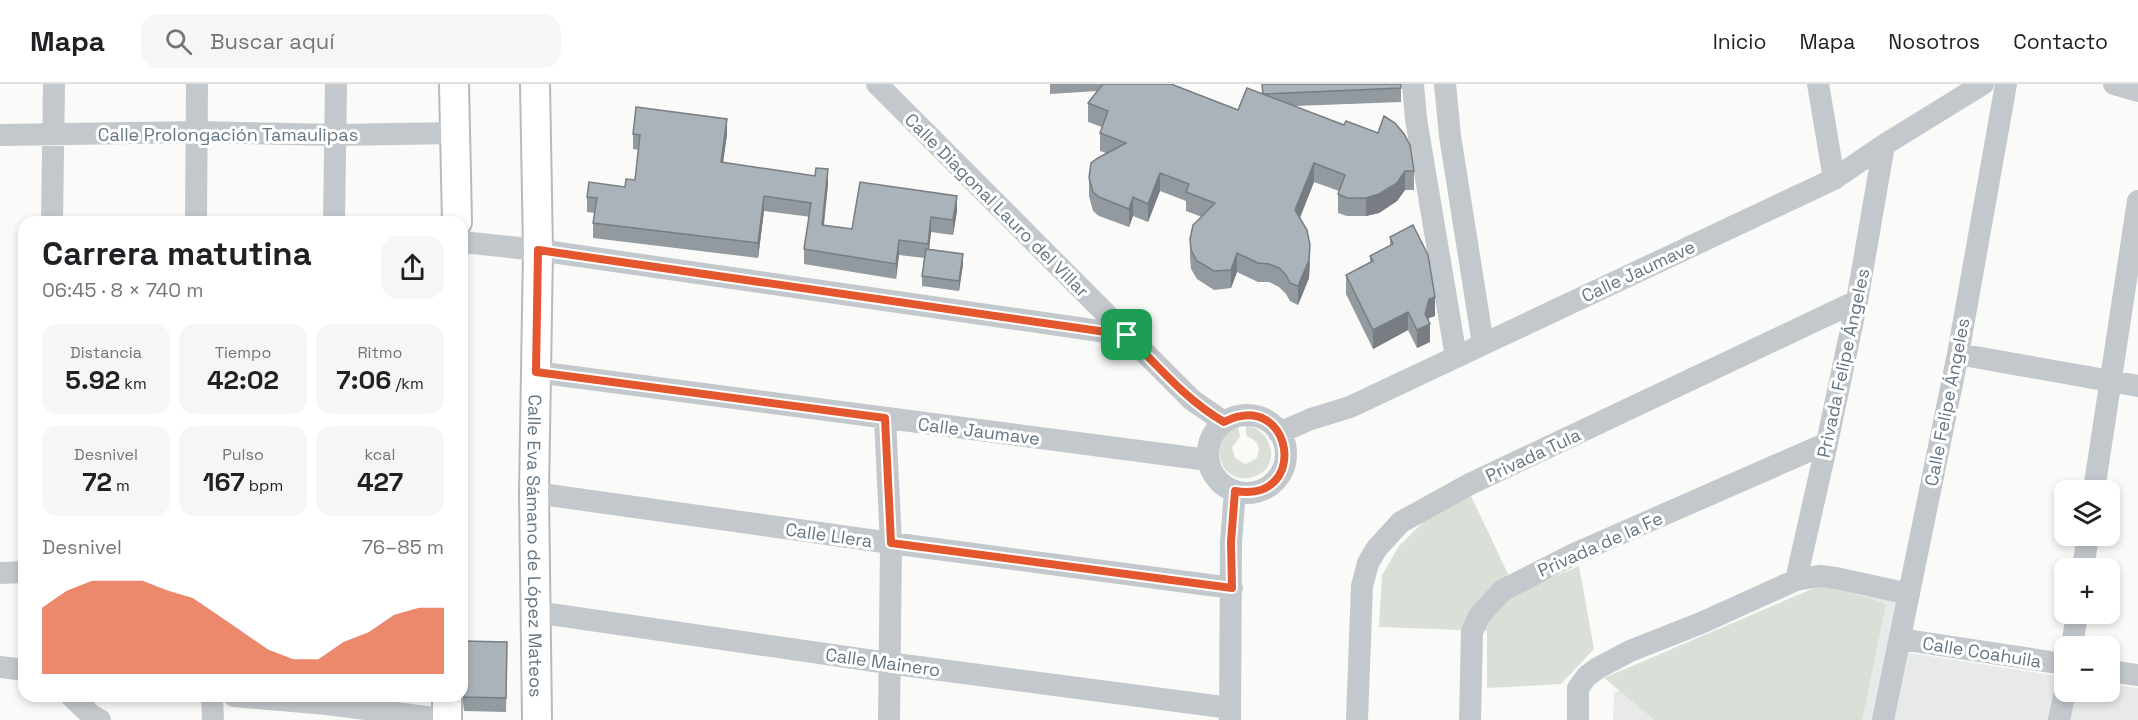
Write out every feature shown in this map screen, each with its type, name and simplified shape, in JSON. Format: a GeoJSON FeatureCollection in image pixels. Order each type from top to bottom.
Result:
{"type":"FeatureCollection","features":[{"type":"Feature","properties":{"kind":"main road"},"geometry":{"type":"LineString","coordinates":[[454,84],[457,216]]}},
{"type":"Feature","properties":{"kind":"main road","name":"Calle Eva Sámano de López Mateos"},"geometry":{"type":"LineString","coordinates":[[535,84],[538,250],[534,493],[537,720]]}},
{"type":"Feature","properties":{"kind":"main road"},"geometry":{"type":"LineString","coordinates":[[447,702],[447,720]]}},
{"type":"Feature","properties":{"kind":"street"},"geometry":{"type":"LineString","coordinates":[[52,216],[54,84]]}},
{"type":"Feature","properties":{"kind":"street"},"geometry":{"type":"LineString","coordinates":[[196,216],[197,84]]}},
{"type":"Feature","properties":{"kind":"street"},"geometry":{"type":"LineString","coordinates":[[334,216],[336,84]]}},
{"type":"Feature","properties":{"kind":"street","name":"Calle Diagonal Lauro del Villar"},"geometry":{"type":"LineString","coordinates":[[877,84],[1192,400],[1224,422]]}},
{"type":"Feature","properties":{"kind":"street"},"geometry":{"type":"LineString","coordinates":[[1413,84],[1416,118],[1456,357]]}},
{"type":"Feature","properties":{"kind":"street"},"geometry":{"type":"LineString","coordinates":[[1445,84],[1450,136],[1483,344]]}},
{"type":"Feature","properties":{"kind":"street"},"geometry":{"type":"LineString","coordinates":[[1818,84],[1834,179]]}},
{"type":"Feature","properties":{"kind":"street","name":"Calle Jaumave"},"geometry":{"type":"LineString","coordinates":[[1280,433],[1311,419],[1350,407],[1834,179],[1983,84]]}},
{"type":"Feature","properties":{"kind":"street","name":"Calle Felipe Ángeles"},"geometry":{"type":"LineString","coordinates":[[1883,720],[1958,354],[2006,84]]}},
{"type":"Feature","properties":{"kind":"street"},"geometry":{"type":"LineString","coordinates":[[2114,84],[2138,91]]}},
{"type":"Feature","properties":{"kind":"street","name":"Calle Prolongación Tamaulipas"},"geometry":{"type":"LineString","coordinates":[[0,135],[197,132],[335,135],[456,133]]}},
{"type":"Feature","properties":{"kind":"street","name":"Privada Felipe Ángeles"},"geometry":{"type":"LineString","coordinates":[[1796,580],[1857,301],[1884,145]]}},
{"type":"Feature","properties":{"kind":"street"},"geometry":{"type":"LineString","coordinates":[[2095,480],[2138,201]]}},
{"type":"Feature","properties":{"kind":"street"},"geometry":{"type":"LineString","coordinates":[[468,243],[538,250],[1127,335]]}},
{"type":"Feature","properties":{"kind":"street","name":"Privada Tula"},"geometry":{"type":"LineString","coordinates":[[1357,720],[1362,586],[1368,563],[1377,548],[1401,522],[1470,484],[1857,301]]}},
{"type":"Feature","properties":{"kind":"street"},"geometry":{"type":"LineString","coordinates":[[1958,354],[2138,386]]}},
{"type":"Feature","properties":{"kind":"street","name":"Calle Jaumave"},"geometry":{"type":"LineString","coordinates":[[536,372],[1208,460]]}},
{"type":"Feature","properties":{"kind":"street"},"geometry":{"type":"LineString","coordinates":[[1248,415],[1267,421],[1280,433],[1286,455],[1280,474],[1265,488],[1245,493],[1235,491],[1218,481],[1208,460],[1209,443],[1224,422],[1238,416],[1248,415]]}},
{"type":"Feature","properties":{"kind":"street"},"geometry":{"type":"LineString","coordinates":[[885,418],[891,543],[889,720]]}},
{"type":"Feature","properties":{"kind":"street","name":"Privada de la Fe"},"geometry":{"type":"LineString","coordinates":[[1470,720],[1472,632],[1479,616],[1503,590],[1574,554],[1827,443]]}},
{"type":"Feature","properties":{"kind":"street"},"geometry":{"type":"LineString","coordinates":[[1230,714],[1231,542],[1235,491]]}},
{"type":"Feature","properties":{"kind":"street","name":"Calle Llera"},"geometry":{"type":"LineString","coordinates":[[534,493],[1232,588]]}},
{"type":"Feature","properties":{"kind":"street"},"geometry":{"type":"LineString","coordinates":[[0,573],[18,572]]}},
{"type":"Feature","properties":{"kind":"street"},"geometry":{"type":"LineString","coordinates":[[1578,720],[1578,688],[1587,676],[1598,668],[1630,651],[1701,623],[1796,580],[1819,576],[1836,578],[1909,594]]}},
{"type":"Feature","properties":{"kind":"street","name":"Calle Mainero"},"geometry":{"type":"LineString","coordinates":[[536,612],[1230,714]]}},
{"type":"Feature","properties":{"kind":"street","name":"Calle Coahuila"},"geometry":{"type":"LineString","coordinates":[[1900,639],[2054,662]]}},
{"type":"Feature","properties":{"kind":"street"},"geometry":{"type":"LineString","coordinates":[[0,667],[18,669]]}},
{"type":"Feature","properties":{"kind":"street"},"geometry":{"type":"LineString","coordinates":[[2120,673],[2138,675]]}},
{"type":"Feature","properties":{"kind":"street"},"geometry":{"type":"LineString","coordinates":[[77,702],[100,720]]}},
{"type":"Feature","properties":{"kind":"street"},"geometry":{"type":"LineString","coordinates":[[212,702],[213,720]]}},
{"type":"Feature","properties":{"kind":"street"},"geometry":{"type":"LineString","coordinates":[[339,702],[447,720]]}},
{"type":"Feature","properties":{"kind":"street"},"geometry":{"type":"LineString","coordinates":[[2060,720],[2063,702]]}},
{"type":"Feature","properties":{"kind":"shaded area"},"geometry":{"type":"Polygon","coordinates":[[[1246,425],[1256,428],[1263,434],[1271,450],[1271,458],[1268,466],[1262,472],[1253,477],[1242,478],[1232,475],[1225,469],[1220,451],[1222,442],[1228,433],[1238,426],[1240,437],[1232,447],[1235,458],[1245,464],[1256,459],[1259,448],[1253,440],[1246,436],[1246,425]]]}},
{"type":"Feature","properties":{"kind":"shaded area"},"geometry":{"type":"Polygon","coordinates":[[[1471,496],[1517,593],[1579,566],[1594,649],[1561,684],[1487,688],[1487,631],[1379,627],[1382,575],[1399,546],[1424,521],[1471,496]]]}},
{"type":"Feature","properties":{"kind":"shaded area"},"geometry":{"type":"Polygon","coordinates":[[[1819,586],[1838,588],[1886,604],[1862,720],[1655,720],[1604,678],[1819,586]]]}},
{"type":"Feature","properties":{"kind":"shaded area"},"geometry":{"type":"Polygon","coordinates":[[[1827,589],[1916,605],[1904,652],[2054,675],[2054,702],[2120,702],[2120,686],[2138,688],[2138,720],[1613,720],[1614,693],[1827,589]]]}},
{"type":"Feature","properties":{"kind":"building"},"geometry":{"type":"Polygon","coordinates":[[[1103,84],[1171,84],[1238,110],[1247,88],[1344,125],[1346,121],[1378,133],[1384,116],[1395,123],[1410,145],[1414,171],[1405,171],[1397,183],[1379,194],[1366,198],[1347,198],[1338,194],[1345,175],[1314,163],[1295,210],[1307,230],[1310,245],[1309,260],[1298,286],[1290,283],[1279,268],[1258,263],[1237,253],[1231,270],[1214,271],[1197,261],[1191,250],[1190,239],[1193,225],[1215,203],[1186,192],[1189,184],[1160,173],[1148,204],[1133,197],[1129,209],[1099,197],[1093,192],[1089,178],[1091,163],[1126,143],[1100,133],[1108,111],[1088,103],[1103,84]]]}},
{"type":"Feature","properties":{"kind":"building"},"geometry":{"type":"Polygon","coordinates":[[[1262,84],[1401,84],[1401,88],[1263,94],[1262,84]]]}},
{"type":"Feature","properties":{"kind":"building"},"geometry":{"type":"Polygon","coordinates":[[[636,107],[727,119],[721,162],[815,176],[816,168],[828,169],[822,225],[852,229],[860,182],[957,196],[953,220],[931,217],[928,244],[899,240],[896,264],[804,249],[811,203],[764,196],[758,243],[593,223],[597,198],[587,197],[589,182],[625,187],[626,179],[635,180],[640,135],[633,134],[636,107]]]}},
{"type":"Feature","properties":{"kind":"building"},"geometry":{"type":"Polygon","coordinates":[[[1413,225],[1428,255],[1435,297],[1429,299],[1425,314],[1430,324],[1417,330],[1408,312],[1373,330],[1346,275],[1373,261],[1370,256],[1393,244],[1390,237],[1413,225]]]}},
{"type":"Feature","properties":{"kind":"building"},"geometry":{"type":"Polygon","coordinates":[[[926,249],[963,254],[959,281],[922,276],[926,249]]]}},
{"type":"Feature","properties":{"kind":"building"},"geometry":{"type":"Polygon","coordinates":[[[468,641],[507,642],[506,698],[468,697],[468,641]]]}},
{"type":"Feature","properties":{"kind":"route"},"geometry":{"type":"LineString","coordinates":[[538,250],[622,262],[1127,335],[1200,407],[1224,422],[1238,416],[1248,415],[1267,421],[1280,433],[1285,445],[1284,465],[1274,482],[1256,492],[1235,491],[1232,508],[1232,588],[891,543],[885,418],[536,372],[538,250]]}}]}
